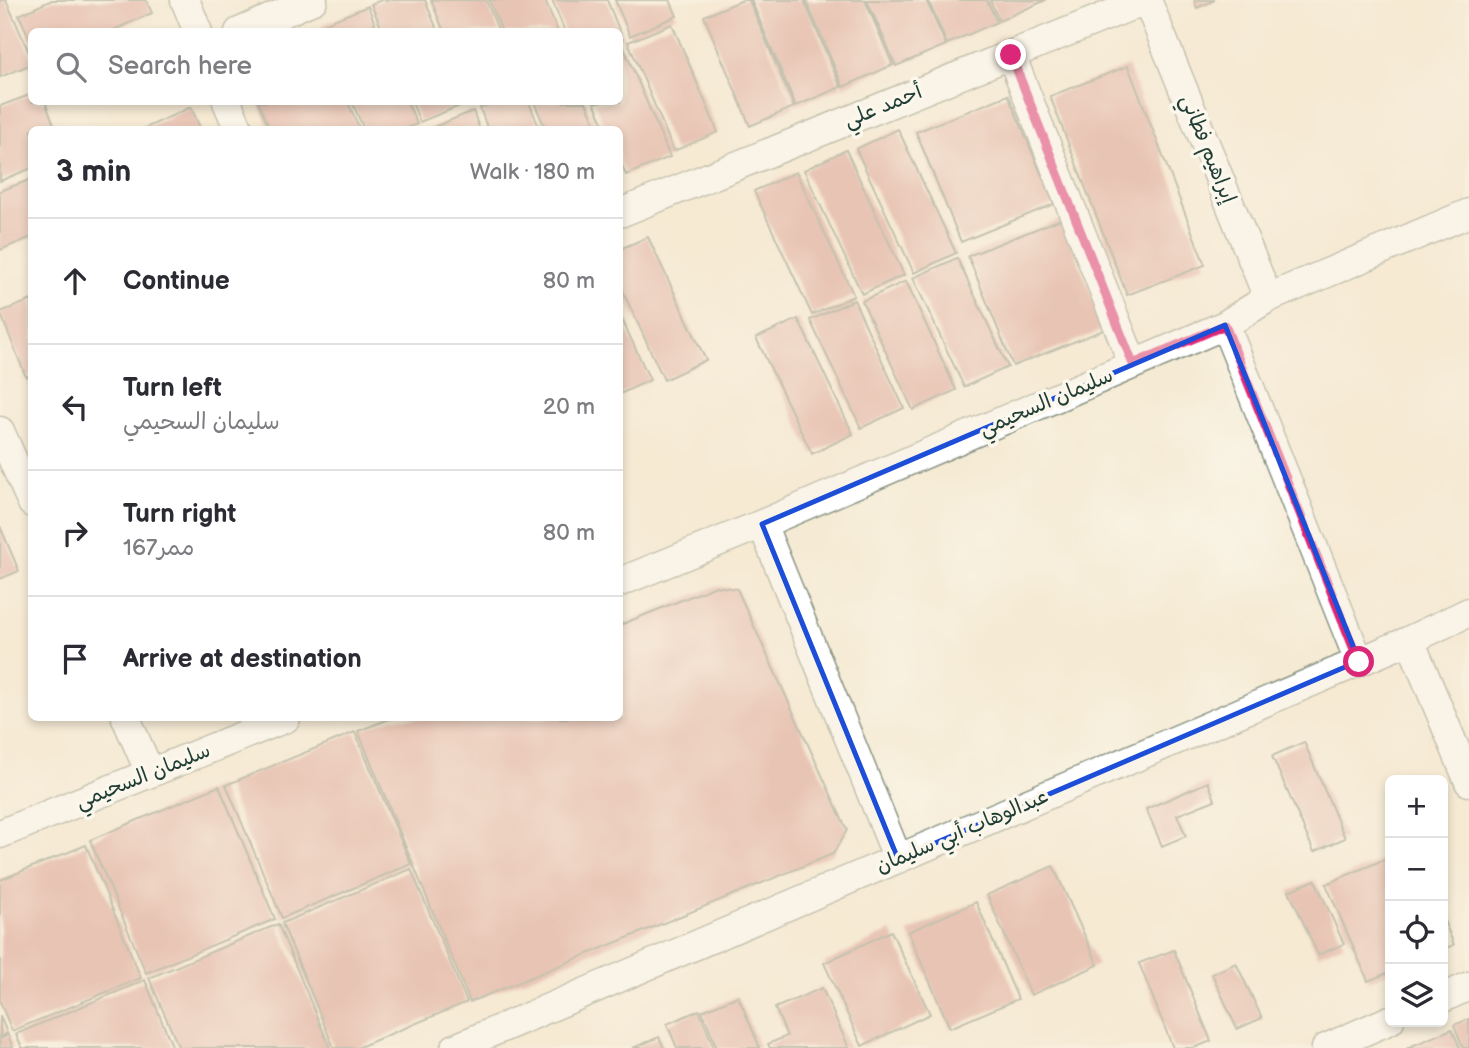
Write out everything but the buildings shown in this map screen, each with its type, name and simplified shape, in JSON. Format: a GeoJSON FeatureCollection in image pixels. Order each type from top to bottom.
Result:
{"type":"FeatureCollection","features":[{"type":"Feature","properties":{"kind":"street"},"geometry":{"type":"LineString","coordinates":[[185,0],[196,28]]}},
{"type":"Feature","properties":{"kind":"street"},"geometry":{"type":"LineString","coordinates":[[248,28],[313,0]]}},
{"type":"Feature","properties":{"kind":"street","name":"أحمد علي"},"geometry":{"type":"LineString","coordinates":[[623,212],[1147,0]]}},
{"type":"Feature","properties":{"kind":"street","name":"إبراهيم فطاني"},"geometry":{"type":"LineString","coordinates":[[1147,0],[1268,298]]}},
{"type":"Feature","properties":{"kind":"street"},"geometry":{"type":"LineString","coordinates":[[1011,55],[1133,364]]}},
{"type":"Feature","properties":{"kind":"street"},"geometry":{"type":"LineString","coordinates":[[228,105],[237,126]]}},
{"type":"Feature","properties":{"kind":"street","name":"سليمان السحيمي"},"geometry":{"type":"LineString","coordinates":[[623,581],[762,524],[1225,325],[1268,298],[1469,213]]}},
{"type":"Feature","properties":{"kind":"street"},"geometry":{"type":"LineString","coordinates":[[1225,325],[1359,662]]}},
{"type":"Feature","properties":{"kind":"street"},"geometry":{"type":"LineString","coordinates":[[0,431],[28,494]]}},
{"type":"Feature","properties":{"kind":"street"},"geometry":{"type":"LineString","coordinates":[[762,524],[898,859]]}},
{"type":"Feature","properties":{"kind":"street","name":"عبدالوهاب أبي سليمان"},"geometry":{"type":"LineString","coordinates":[[454,1048],[1359,662],[1469,612]]}},
{"type":"Feature","properties":{"kind":"street"},"geometry":{"type":"LineString","coordinates":[[1410,640],[1469,782]]}},
{"type":"Feature","properties":{"kind":"street"},"geometry":{"type":"LineString","coordinates":[[126,721],[150,773]]}},
{"type":"Feature","properties":{"kind":"street","name":"سليمان السحيمي"},"geometry":{"type":"LineString","coordinates":[[0,834],[279,721]]}},
{"type":"Feature","properties":{"kind":"street"},"geometry":{"type":"LineString","coordinates":[[1448,996],[1469,986]]}},
{"type":"Feature","properties":{"kind":"street"},"geometry":{"type":"LineString","coordinates":[[1326,1048],[1385,1022]]}},
{"type":"Feature","properties":{"kind":"highlighted area"},"geometry":{"type":"Polygon","coordinates":[[[1225,325],[1359,661],[898,859],[762,524],[1225,325]]]}},
{"type":"Feature","properties":{"kind":"route"},"geometry":{"type":"LineString","coordinates":[[1011,55],[1133,364],[1225,325],[1359,662]]}}]}
